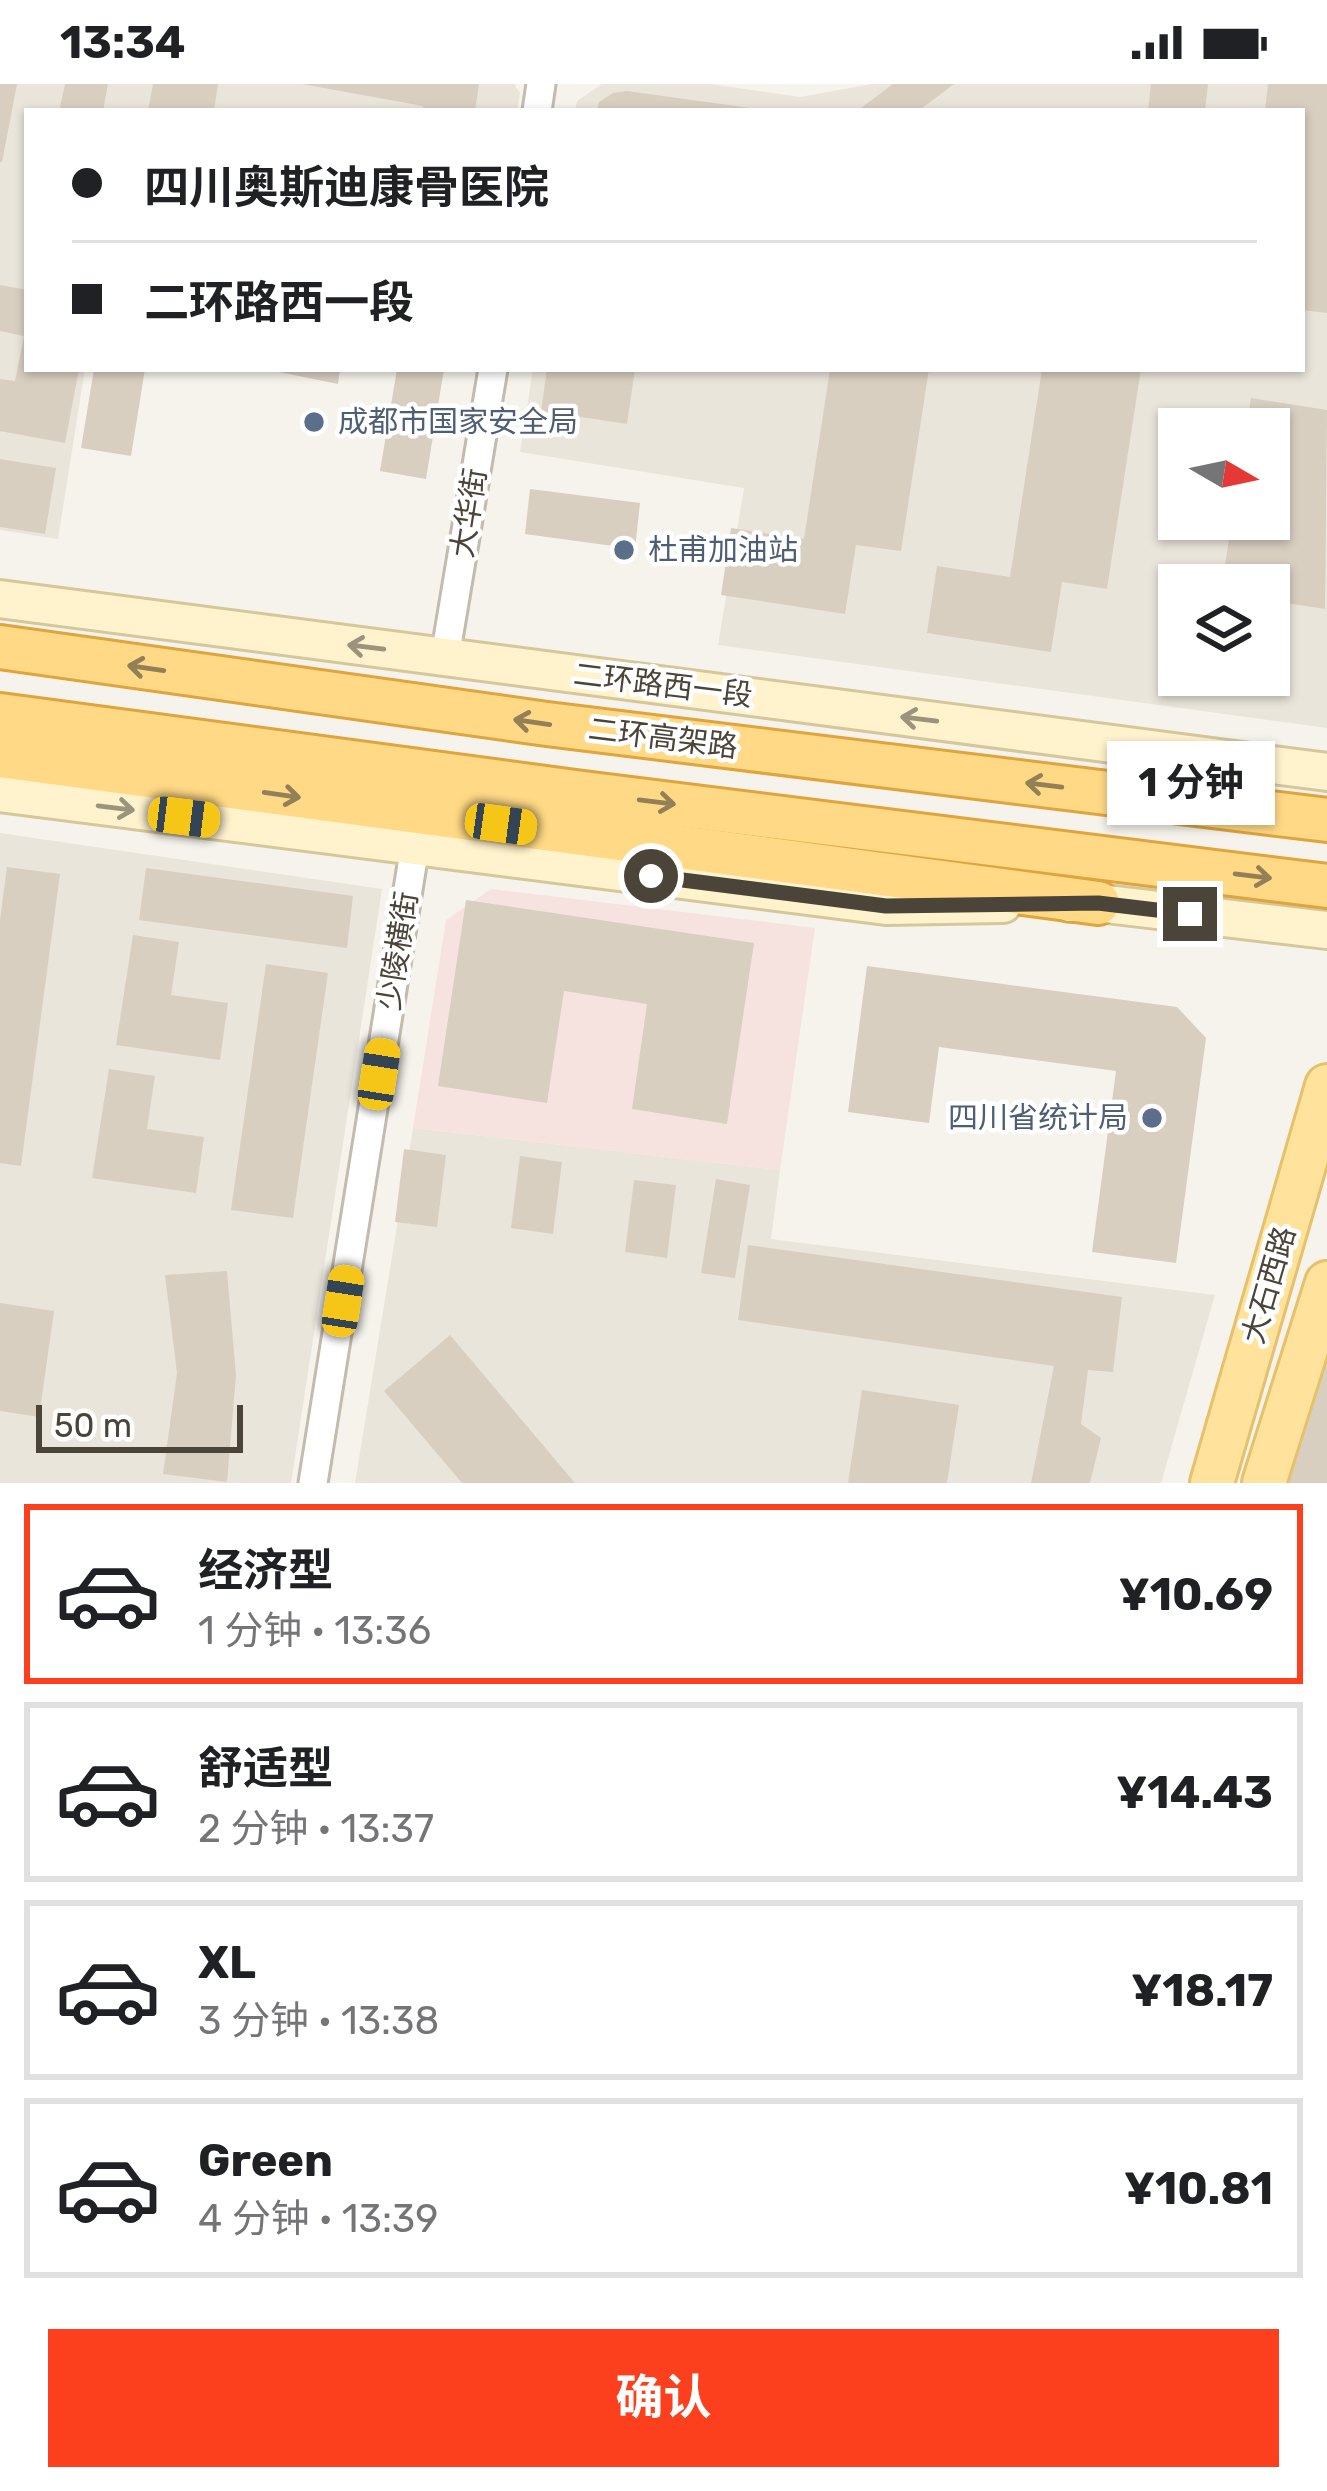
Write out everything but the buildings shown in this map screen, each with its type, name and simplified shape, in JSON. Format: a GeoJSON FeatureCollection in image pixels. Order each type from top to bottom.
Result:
{"type":"FeatureCollection","features":[{"type":"Feature","properties":{"kind":"highway","name":"二环高架路"},"geometry":{"type":"LineString","coordinates":[[0,647],[548,724],[1327,820]]}},
{"type":"Feature","properties":{"kind":"highway"},"geometry":{"type":"LineString","coordinates":[[0,715],[1327,886]]}},
{"type":"Feature","properties":{"kind":"highway"},"geometry":{"type":"LineString","coordinates":[[0,756],[1098,903]]}},
{"type":"Feature","properties":{"kind":"main road","name":"二环路西一段"},"geometry":{"type":"LineString","coordinates":[[0,599],[1327,772]]}},
{"type":"Feature","properties":{"kind":"main road"},"geometry":{"type":"LineString","coordinates":[[0,794],[886,906],[1098,903],[1327,930]]}},
{"type":"Feature","properties":{"kind":"main road","name":"大石西路"},"geometry":{"type":"LineString","coordinates":[[1212,1483],[1327,1086]]}},
{"type":"Feature","properties":{"kind":"main road","name":"大石西路"},"geometry":{"type":"LineString","coordinates":[[1264,1483],[1327,1283]]}},
{"type":"Feature","properties":{"kind":"street","name":"大华街"},"geometry":{"type":"LineString","coordinates":[[445,657],[493,372]]}},
{"type":"Feature","properties":{"kind":"street","name":"少陵横街"},"geometry":{"type":"LineString","coordinates":[[314,1483],[415,847]]}},
{"type":"Feature","properties":{"kind":"shaded area"},"geometry":{"type":"Polygon","coordinates":[[[0,84],[514,84],[520,93],[518,108],[24,108],[24,372],[85,372],[58,539],[0,530],[0,84]]]}},
{"type":"Feature","properties":{"kind":"shaded area"},"geometry":{"type":"Polygon","coordinates":[[[602,84],[710,84],[800,97],[872,84],[1327,84],[1327,728],[718,645],[744,488],[520,452],[533,372],[1305,372],[1305,108],[576,108],[577,101],[602,84]]]}},
{"type":"Feature","properties":{"kind":"shaded area"},"geometry":{"type":"Polygon","coordinates":[[[0,833],[382,889],[291,1483],[0,1483],[0,833]]]}},
{"type":"Feature","properties":{"kind":"shaded area"},"geometry":{"type":"Polygon","coordinates":[[[491,889],[815,928],[780,1170],[413,1128],[446,920],[491,889]]]}},
{"type":"Feature","properties":{"kind":"shaded area"},"geometry":{"type":"Polygon","coordinates":[[[413,1128],[780,1170],[771,1239],[1215,1295],[1161,1483],[355,1483],[413,1128]]]}},
{"type":"Feature","properties":{"kind":"place","name":"成都市国家安全局"},"geometry":{"type":"Point","coordinates":[314,422]}},
{"type":"Feature","properties":{"kind":"place","name":"杜甫加油站"},"geometry":{"type":"Point","coordinates":[624,550]}},
{"type":"Feature","properties":{"kind":"place","name":"四川省统计局"},"geometry":{"type":"Point","coordinates":[1152,1118]}},
{"type":"Feature","properties":{"kind":"route"},"geometry":{"type":"LineString","coordinates":[[651,876],[886,906],[1098,903],[1190,914]]}}]}
